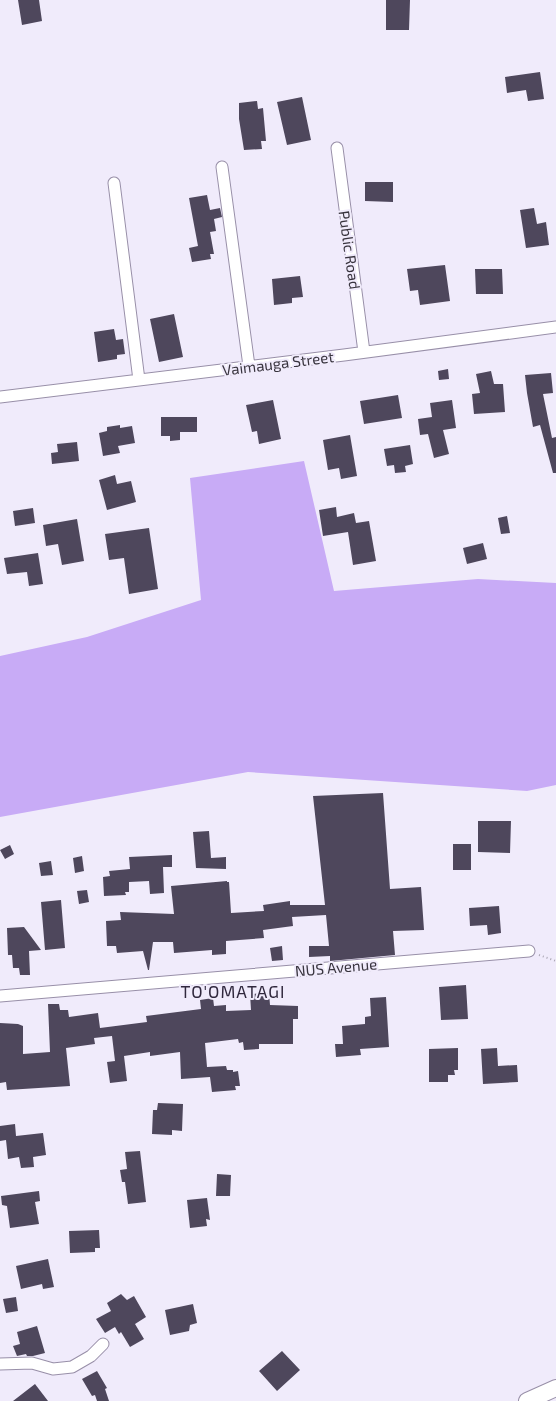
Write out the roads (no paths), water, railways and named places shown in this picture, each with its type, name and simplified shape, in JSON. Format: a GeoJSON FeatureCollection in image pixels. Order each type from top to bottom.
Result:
{"type":"FeatureCollection","features":[{"type":"Feature","properties":{"kind":"street","name":"Public Road"},"geometry":{"type":"LineString","coordinates":[[337,148],[364,352]]}},
{"type":"Feature","properties":{"kind":"street"},"geometry":{"type":"LineString","coordinates":[[222,167],[249,366]]}},
{"type":"Feature","properties":{"kind":"street"},"geometry":{"type":"LineString","coordinates":[[114,183],[139,380]]}},
{"type":"Feature","properties":{"kind":"street","name":"Vaimauga Street"},"geometry":{"type":"LineString","coordinates":[[0,398],[556,326]]}},
{"type":"Feature","properties":{"kind":"street","name":"NUS Avenue"},"geometry":{"type":"LineString","coordinates":[[0,996],[529,951]]}},
{"type":"Feature","properties":{"kind":"street"},"geometry":{"type":"LineString","coordinates":[[0,1364],[32,1363],[53,1369],[72,1367],[91,1356],[103,1344]]}},
{"type":"Feature","properties":{"kind":"street"},"geometry":{"type":"LineString","coordinates":[[527,1401],[556,1388]]}},
{"type":"Feature","properties":{"kind":"district","name":"TO'OMATAGI"},"geometry":{"type":"Point","coordinates":[233,991]}}]}
